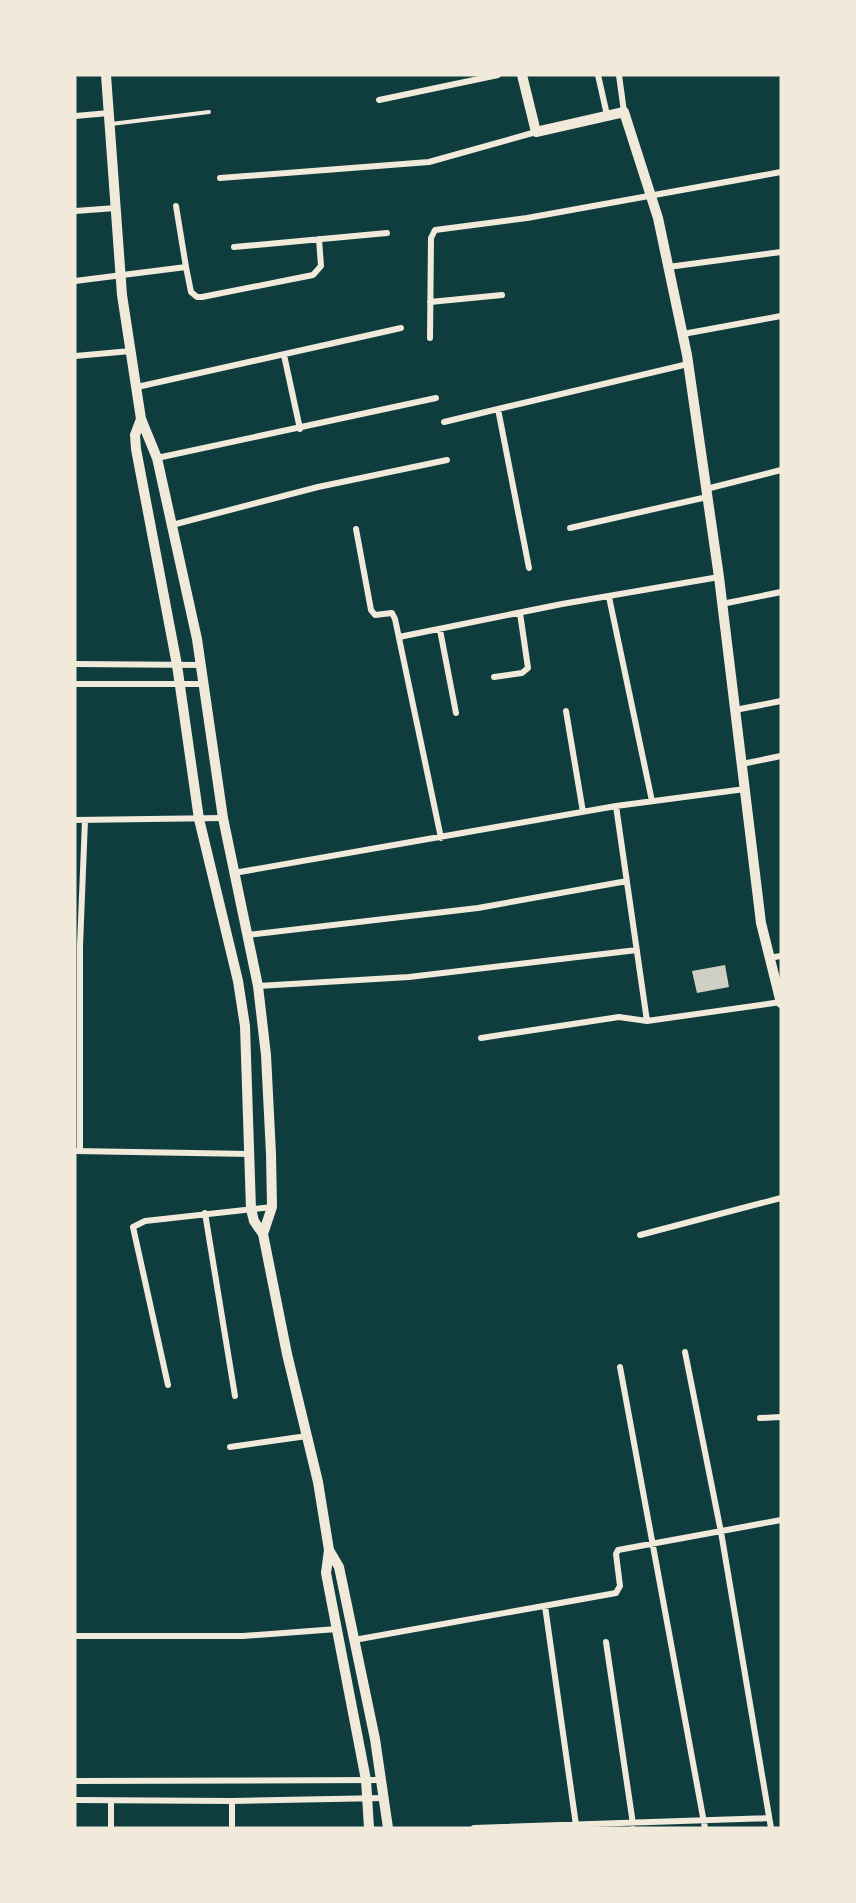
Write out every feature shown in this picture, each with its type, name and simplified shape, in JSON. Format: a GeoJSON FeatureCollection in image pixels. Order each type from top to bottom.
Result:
{"type":"FeatureCollection","features":[{"type":"Feature","properties":{"kind":"street"},"geometry":{"type":"LineString","coordinates":[[106,75],[121,277],[141,419],[157,458],[205,684],[223,818],[258,986],[266,1054],[272,1207],[263,1234]]}},
{"type":"Feature","properties":{"kind":"street"},"geometry":{"type":"LineString","coordinates":[[379,100],[498,75]]}},
{"type":"Feature","properties":{"kind":"street"},"geometry":{"type":"LineString","coordinates":[[522,75],[536,132]]}},
{"type":"Feature","properties":{"kind":"street"},"geometry":{"type":"LineString","coordinates":[[598,75],[607,116]]}},
{"type":"Feature","properties":{"kind":"street"},"geometry":{"type":"LineString","coordinates":[[481,1038],[619,1017],[647,1021],[781,1002],[768,958],[761,922],[722,604],[683,334],[651,197],[624,112],[620,75]]}},
{"type":"Feature","properties":{"kind":"street"},"geometry":{"type":"LineString","coordinates":[[220,178],[429,162],[536,132],[624,112]]}},
{"type":"Feature","properties":{"kind":"street"},"geometry":{"type":"LineString","coordinates":[[75,116],[110,119]]}},
{"type":"Feature","properties":{"kind":"street"},"geometry":{"type":"LineString","coordinates":[[430,338],[431,238],[435,230],[527,218],[781,172]]}},
{"type":"Feature","properties":{"kind":"street"},"geometry":{"type":"LineString","coordinates":[[176,206],[190,292],[197,297],[313,275],[321,266],[320,239]]}},
{"type":"Feature","properties":{"kind":"street"},"geometry":{"type":"LineString","coordinates":[[75,211],[116,208]]}},
{"type":"Feature","properties":{"kind":"street"},"geometry":{"type":"LineString","coordinates":[[234,247],[387,233]]}},
{"type":"Feature","properties":{"kind":"street"},"geometry":{"type":"LineString","coordinates":[[668,267],[781,254]]}},
{"type":"Feature","properties":{"kind":"street"},"geometry":{"type":"LineString","coordinates":[[75,281],[186,267]]}},
{"type":"Feature","properties":{"kind":"street"},"geometry":{"type":"LineString","coordinates":[[430,302],[502,296]]}},
{"type":"Feature","properties":{"kind":"street"},"geometry":{"type":"LineString","coordinates":[[683,334],[781,316]]}},
{"type":"Feature","properties":{"kind":"street"},"geometry":{"type":"LineString","coordinates":[[136,387],[401,328]]}},
{"type":"Feature","properties":{"kind":"street"},"geometry":{"type":"LineString","coordinates":[[75,356],[131,351]]}},
{"type":"Feature","properties":{"kind":"street"},"geometry":{"type":"LineString","coordinates":[[284,355],[300,429]]}},
{"type":"Feature","properties":{"kind":"street"},"geometry":{"type":"LineString","coordinates":[[444,422],[688,364]]}},
{"type":"Feature","properties":{"kind":"street"},"geometry":{"type":"LineString","coordinates":[[157,458],[436,398]]}},
{"type":"Feature","properties":{"kind":"street"},"geometry":{"type":"LineString","coordinates":[[498,409],[530,568]]}},
{"type":"Feature","properties":{"kind":"street"},"geometry":{"type":"LineString","coordinates":[[141,419],[135,435],[136,449],[177,665],[199,819],[238,981],[248,1056],[251,1209],[254,1221],[263,1234],[329,1550],[326,1566],[366,1780],[369,1828]]}},
{"type":"Feature","properties":{"kind":"street"},"geometry":{"type":"LineString","coordinates":[[172,525],[318,487],[447,460]]}},
{"type":"Feature","properties":{"kind":"street"},"geometry":{"type":"LineString","coordinates":[[570,528],[706,493],[781,470]]}},
{"type":"Feature","properties":{"kind":"street"},"geometry":{"type":"LineString","coordinates":[[356,529],[371,610],[375,615],[392,613],[399,637],[441,838]]}},
{"type":"Feature","properties":{"kind":"street"},"geometry":{"type":"LineString","coordinates":[[399,637],[718,577]]}},
{"type":"Feature","properties":{"kind":"street"},"geometry":{"type":"LineString","coordinates":[[722,604],[781,592]]}},
{"type":"Feature","properties":{"kind":"street"},"geometry":{"type":"LineString","coordinates":[[609,597],[639,728],[652,801]]}},
{"type":"Feature","properties":{"kind":"street"},"geometry":{"type":"LineString","coordinates":[[494,677],[522,673],[528,668],[520,613]]}},
{"type":"Feature","properties":{"kind":"street"},"geometry":{"type":"LineString","coordinates":[[440,630],[456,713]]}},
{"type":"Feature","properties":{"kind":"street"},"geometry":{"type":"LineString","coordinates":[[75,664],[201,665]]}},
{"type":"Feature","properties":{"kind":"street"},"geometry":{"type":"LineString","coordinates":[[75,684],[205,684]]}},
{"type":"Feature","properties":{"kind":"street"},"geometry":{"type":"LineString","coordinates":[[735,710],[781,701]]}},
{"type":"Feature","properties":{"kind":"street"},"geometry":{"type":"LineString","coordinates":[[566,711],[583,812]]}},
{"type":"Feature","properties":{"kind":"street"},"geometry":{"type":"LineString","coordinates":[[742,764],[781,756]]}},
{"type":"Feature","properties":{"kind":"street"},"geometry":{"type":"LineString","coordinates":[[234,873],[616,806],[745,789]]}},
{"type":"Feature","properties":{"kind":"street"},"geometry":{"type":"LineString","coordinates":[[616,806],[647,1021]]}},
{"type":"Feature","properties":{"kind":"street"},"geometry":{"type":"LineString","coordinates":[[75,820],[223,818]]}},
{"type":"Feature","properties":{"kind":"street"},"geometry":{"type":"LineString","coordinates":[[85,820],[78,946],[78,1150],[250,1154]]}},
{"type":"Feature","properties":{"kind":"street"},"geometry":{"type":"LineString","coordinates":[[248,935],[478,908],[627,881]]}},
{"type":"Feature","properties":{"kind":"street"},"geometry":{"type":"LineString","coordinates":[[258,986],[409,976],[637,951]]}},
{"type":"Feature","properties":{"kind":"street"},"geometry":{"type":"LineString","coordinates":[[768,958],[781,956]]}},
{"type":"Feature","properties":{"kind":"street"},"geometry":{"type":"LineString","coordinates":[[248,1056],[266,1054]]}},
{"type":"Feature","properties":{"kind":"street"},"geometry":{"type":"LineString","coordinates":[[249,1097],[268,1096]]}},
{"type":"Feature","properties":{"kind":"street"},"geometry":{"type":"LineString","coordinates":[[640,1235],[781,1198]]}},
{"type":"Feature","properties":{"kind":"street"},"geometry":{"type":"LineString","coordinates":[[168,1385],[133,1227],[140,1222],[272,1207]]}},
{"type":"Feature","properties":{"kind":"street"},"geometry":{"type":"LineString","coordinates":[[205,1213],[235,1396]]}},
{"type":"Feature","properties":{"kind":"street"},"geometry":{"type":"LineString","coordinates":[[686,1352],[721,1532],[771,1828]]}},
{"type":"Feature","properties":{"kind":"street"},"geometry":{"type":"LineString","coordinates":[[620,1367],[704,1824]]}},
{"type":"Feature","properties":{"kind":"street"},"geometry":{"type":"LineString","coordinates":[[760,1419],[781,1416]]}},
{"type":"Feature","properties":{"kind":"street"},"geometry":{"type":"LineString","coordinates":[[230,1447],[307,1436]]}},
{"type":"Feature","properties":{"kind":"street"},"geometry":{"type":"LineString","coordinates":[[354,1640],[616,1593],[620,1586],[616,1551],[781,1520]]}},
{"type":"Feature","properties":{"kind":"street"},"geometry":{"type":"LineString","coordinates":[[329,1550],[338,1563],[382,1780],[388,1828]]}},
{"type":"Feature","properties":{"kind":"street"},"geometry":{"type":"LineString","coordinates":[[545,1606],[576,1826]]}},
{"type":"Feature","properties":{"kind":"street"},"geometry":{"type":"LineString","coordinates":[[75,1636],[243,1636],[337,1629]]}},
{"type":"Feature","properties":{"kind":"street"},"geometry":{"type":"LineString","coordinates":[[606,1642],[633,1824]]}},
{"type":"Feature","properties":{"kind":"street"},"geometry":{"type":"LineString","coordinates":[[75,1781],[382,1780]]}},
{"type":"Feature","properties":{"kind":"street"},"geometry":{"type":"LineString","coordinates":[[75,1800],[232,1801],[385,1798]]}},
{"type":"Feature","properties":{"kind":"street"},"geometry":{"type":"LineString","coordinates":[[111,1801],[111,1828]]}},
{"type":"Feature","properties":{"kind":"street"},"geometry":{"type":"LineString","coordinates":[[232,1801],[232,1828]]}},
{"type":"Feature","properties":{"kind":"street"},"geometry":{"type":"LineString","coordinates":[[474,1828],[704,1824],[769,1818]]}},
{"type":"Feature","properties":{"kind":"lane"},"geometry":{"type":"LineString","coordinates":[[110,119],[209,112]]}},
{"type":"Feature","properties":{"kind":"building"},"geometry":{"type":"Polygon","coordinates":[[[725,965],[729,987],[697,993],[692,971],[725,965]]]}}]}
